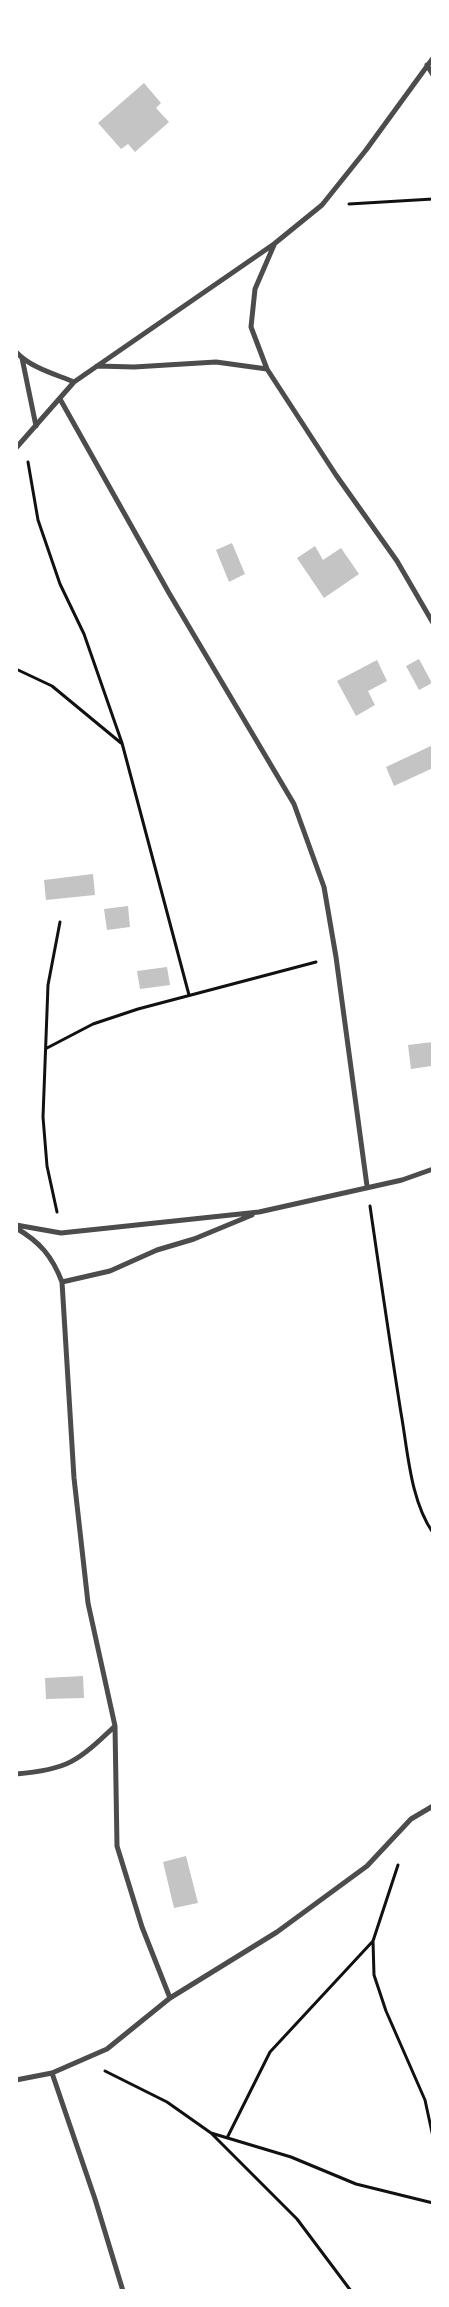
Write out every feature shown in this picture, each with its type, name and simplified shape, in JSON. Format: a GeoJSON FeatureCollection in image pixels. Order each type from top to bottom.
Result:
{"type":"FeatureCollection","features":[{"type":"Feature","properties":{"kind":"street"},"geometry":{"type":"LineString","coordinates":[[16,448],[74,382],[274,244],[322,204],[366,150],[433,58]]}},
{"type":"Feature","properties":{"kind":"street"},"geometry":{"type":"LineString","coordinates":[[427,65],[433,75]]}},
{"type":"Feature","properties":{"kind":"street"},"geometry":{"type":"LineString","coordinates":[[274,244],[255,289],[251,327],[266,369],[336,475],[397,562],[433,623]]}},
{"type":"Feature","properties":{"kind":"street"},"geometry":{"type":"LineString","coordinates":[[16,352],[22,358],[74,382]]}},
{"type":"Feature","properties":{"kind":"street"},"geometry":{"type":"LineString","coordinates":[[22,358],[36,426]]}},
{"type":"Feature","properties":{"kind":"street"},"geometry":{"type":"LineString","coordinates":[[96,366],[134,367],[216,362],[266,369]]}},
{"type":"Feature","properties":{"kind":"street"},"geometry":{"type":"LineString","coordinates":[[60,399],[169,593],[294,804],[324,887],[336,957],[367,1186]]}},
{"type":"Feature","properties":{"kind":"street"},"geometry":{"type":"LineString","coordinates":[[16,1226],[61,1233],[258,1212],[367,1186],[402,1180],[433,1169]]}},
{"type":"Feature","properties":{"kind":"street"},"geometry":{"type":"LineString","coordinates":[[62,1282],[110,1271],[157,1250],[194,1239],[258,1212]]}},
{"type":"Feature","properties":{"kind":"street"},"geometry":{"type":"LineString","coordinates":[[16,1226],[34,1238],[54,1263],[62,1282],[70,1424],[88,1603],[115,1726],[116,1846],[142,1927],[170,1998]]}},
{"type":"Feature","properties":{"kind":"street"},"geometry":{"type":"LineString","coordinates":[[16,1774],[45,1772],[68,1764],[83,1756],[115,1726]]}},
{"type":"Feature","properties":{"kind":"street"},"geometry":{"type":"LineString","coordinates":[[16,2080],[52,2073],[107,2049],[170,1998],[277,1932],[367,1866],[411,1819],[433,1806]]}},
{"type":"Feature","properties":{"kind":"street"},"geometry":{"type":"LineString","coordinates":[[52,2073],[95,2200],[122,2291]]}},
{"type":"Feature","properties":{"kind":"path"},"geometry":{"type":"LineString","coordinates":[[322,204],[372,204],[433,199]]}},
{"type":"Feature","properties":{"kind":"path"},"geometry":{"type":"LineString","coordinates":[[24,440],[38,520],[60,584],[84,634],[122,743],[189,995]]}},
{"type":"Feature","properties":{"kind":"path"},"geometry":{"type":"LineString","coordinates":[[16,668],[52,686],[122,743]]}},
{"type":"Feature","properties":{"kind":"path"},"geometry":{"type":"LineString","coordinates":[[60,922],[48,985],[44,1127],[47,1166],[61,1233]]}},
{"type":"Feature","properties":{"kind":"path"},"geometry":{"type":"LineString","coordinates":[[47,1048],[93,1024],[189,995],[336,957]]}},
{"type":"Feature","properties":{"kind":"path"},"geometry":{"type":"LineString","coordinates":[[367,1186],[384,1310],[414,1487],[427,1524],[433,1533]]}},
{"type":"Feature","properties":{"kind":"path"},"geometry":{"type":"LineString","coordinates":[[400,1857],[373,1941],[374,1976],[386,2011],[425,2100],[433,2138]]}},
{"type":"Feature","properties":{"kind":"path"},"geometry":{"type":"LineString","coordinates":[[227,2138],[270,2052],[373,1941]]}},
{"type":"Feature","properties":{"kind":"path"},"geometry":{"type":"LineString","coordinates":[[82,2060],[167,2102],[211,2133],[296,2219],[351,2291]]}},
{"type":"Feature","properties":{"kind":"path"},"geometry":{"type":"LineString","coordinates":[[211,2133],[291,2157],[356,2184],[433,2203]]}},
{"type":"Feature","properties":{"kind":"building"},"geometry":{"type":"Polygon","coordinates":[[[144,83],[161,103],[156,108],[169,122],[135,152],[128,144],[121,149],[98,123],[144,83]]]}},
{"type":"Feature","properties":{"kind":"building"},"geometry":{"type":"Polygon","coordinates":[[[232,543],[245,574],[229,582],[216,550],[232,543]]]}},
{"type":"Feature","properties":{"kind":"building"},"geometry":{"type":"Polygon","coordinates":[[[315,546],[323,560],[341,548],[359,574],[324,598],[297,558],[315,546]]]}},
{"type":"Feature","properties":{"kind":"building"},"geometry":{"type":"Polygon","coordinates":[[[419,659],[432,683],[419,690],[406,666],[419,659]]]}},
{"type":"Feature","properties":{"kind":"building"},"geometry":{"type":"Polygon","coordinates":[[[377,660],[387,681],[368,691],[375,705],[356,716],[337,681],[377,660]]]}},
{"type":"Feature","properties":{"kind":"building"},"geometry":{"type":"Polygon","coordinates":[[[433,745],[433,768],[394,786],[386,767],[433,745]]]}},
{"type":"Feature","properties":{"kind":"building"},"geometry":{"type":"Polygon","coordinates":[[[93,874],[95,895],[46,900],[44,880],[93,874]]]}},
{"type":"Feature","properties":{"kind":"building"},"geometry":{"type":"Polygon","coordinates":[[[128,906],[130,927],[107,930],[104,909],[128,906]]]}},
{"type":"Feature","properties":{"kind":"building"},"geometry":{"type":"Polygon","coordinates":[[[167,967],[170,985],[140,989],[137,971],[167,967]]]}},
{"type":"Feature","properties":{"kind":"building"},"geometry":{"type":"Polygon","coordinates":[[[433,1042],[433,1073],[431,1066],[411,1069],[408,1045],[433,1042]]]}},
{"type":"Feature","properties":{"kind":"building"},"geometry":{"type":"Polygon","coordinates":[[[83,1676],[84,1698],[46,1699],[45,1678],[83,1676]]]}},
{"type":"Feature","properties":{"kind":"building"},"geometry":{"type":"Polygon","coordinates":[[[186,1856],[198,1903],[174,1908],[163,1862],[186,1856]]]}}]}
